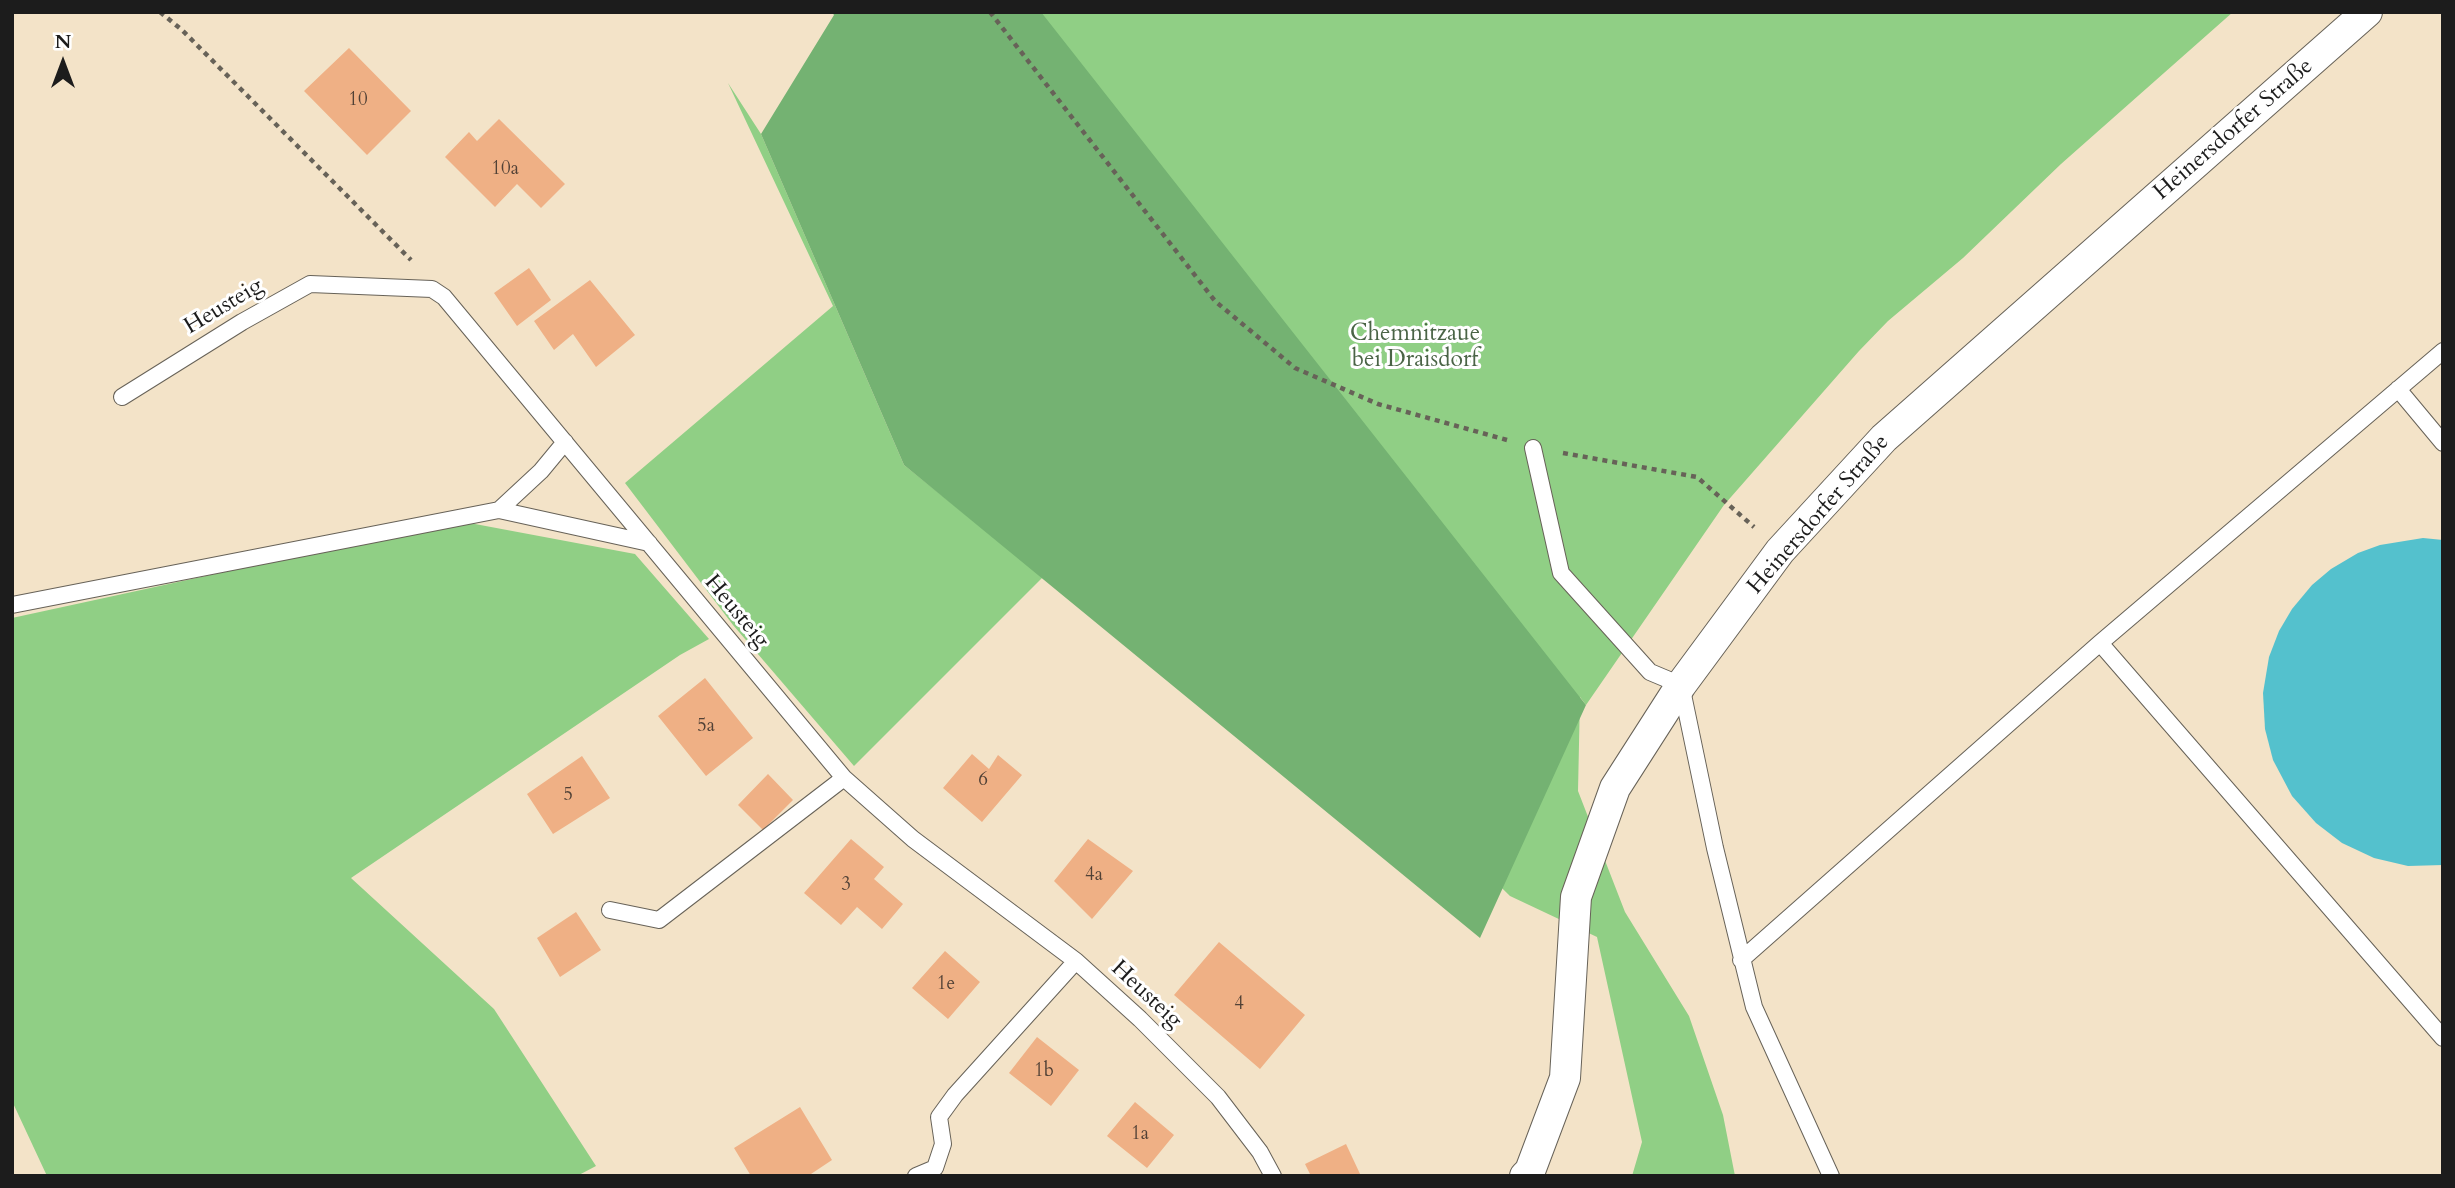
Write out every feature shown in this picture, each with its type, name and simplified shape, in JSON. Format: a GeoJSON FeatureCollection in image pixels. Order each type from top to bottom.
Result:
{"type":"FeatureCollection","features":[{"type":"Feature","properties":{"kind":"street","name":"Heinersdorfer Straße"},"geometry":{"type":"LineString","coordinates":[[1525,1176],[1530,1171],[1565,1078],[1576,897],[1615,788],[1681,685],[1780,551],[1884,438],[2367,12]]}},
{"type":"Feature","properties":{"kind":"lane","name":"Heusteig"},"geometry":{"type":"LineString","coordinates":[[122,397],[242,322],[310,284],[432,289],[444,297],[844,778],[913,839],[1076,961],[1140,1018],[1218,1097],[1260,1152],[1273,1176]]}},
{"type":"Feature","properties":{"kind":"lane"},"geometry":{"type":"LineString","coordinates":[[1741,960],[2100,643],[2443,351]]}},
{"type":"Feature","properties":{"kind":"lane"},"geometry":{"type":"LineString","coordinates":[[2398,389],[2443,443]]}},
{"type":"Feature","properties":{"kind":"lane"},"geometry":{"type":"LineString","coordinates":[[499,510],[541,471],[565,442]]}},
{"type":"Feature","properties":{"kind":"lane"},"geometry":{"type":"LineString","coordinates":[[1533,448],[1561,573],[1650,672],[1681,685],[1741,960],[1754,1007],[1831,1176]]}},
{"type":"Feature","properties":{"kind":"lane"},"geometry":{"type":"LineString","coordinates":[[12,605],[499,510],[649,543]]}},
{"type":"Feature","properties":{"kind":"lane"},"geometry":{"type":"LineString","coordinates":[[2100,643],[2443,1038]]}},
{"type":"Feature","properties":{"kind":"lane"},"geometry":{"type":"LineString","coordinates":[[610,910],[659,920],[844,778]]}},
{"type":"Feature","properties":{"kind":"lane"},"geometry":{"type":"LineString","coordinates":[[916,1176],[936,1168],[943,1144],[939,1117],[1076,961]]}},
{"type":"Feature","properties":{"kind":"path"},"geometry":{"type":"LineString","coordinates":[[160,12],[182,30],[413,261],[432,289]]}},
{"type":"Feature","properties":{"kind":"path"},"geometry":{"type":"LineString","coordinates":[[989,12],[1215,300],[1295,368],[1378,404],[1533,448],[1697,477],[1780,551]]}},
{"type":"Feature","properties":{"kind":"green space"},"geometry":{"type":"Polygon","coordinates":[[[832,12],[1041,12],[1586,705],[1480,938],[904,465],[761,134],[834,15],[832,12]]]}},
{"type":"Feature","properties":{"kind":"green space","name":"Chemnitzaue bei Draisdorf"},"geometry":{"type":"Polygon","coordinates":[[[845,12],[2233,12],[2061,164],[1963,258],[1888,321],[1859,351],[1724,505],[1586,705],[1580,697],[1578,791],[1625,912],[1689,1016],[1723,1115],[1735,1176],[1632,1176],[1642,1142],[1597,937],[1510,896],[1446,833],[845,12]]]}},
{"type":"Feature","properties":{"kind":"green space"},"geometry":{"type":"Polygon","coordinates":[[[728,83],[761,134],[904,465],[1043,577],[854,766],[733,625],[625,483],[833,306],[728,83]]]}},
{"type":"Feature","properties":{"kind":"green space"},"geometry":{"type":"Polygon","coordinates":[[[459,521],[635,554],[709,639],[680,655],[351,878],[494,1009],[596,1166],[577,1176],[47,1176],[12,1101],[12,618],[459,521]]]}},
{"type":"Feature","properties":{"kind":"water"},"geometry":{"type":"Polygon","coordinates":[[[2423,538],[2443,540],[2443,865],[2408,866],[2374,858],[2342,843],[2316,823],[2292,796],[2273,760],[2265,729],[2263,693],[2269,657],[2279,631],[2292,609],[2312,585],[2331,569],[2358,553],[2380,545],[2423,538]]]}},
{"type":"Feature","properties":{"kind":"building"},"geometry":{"type":"Polygon","coordinates":[[[349,48],[411,111],[367,155],[304,91],[349,48]]]}},
{"type":"Feature","properties":{"kind":"building"},"geometry":{"type":"Polygon","coordinates":[[[499,119],[565,184],[541,208],[517,184],[495,207],[445,157],[469,132],[477,141],[499,119]]]}},
{"type":"Feature","properties":{"kind":"building"},"geometry":{"type":"Polygon","coordinates":[[[529,268],[551,300],[517,326],[494,293],[529,268]]]}},
{"type":"Feature","properties":{"kind":"building"},"geometry":{"type":"Polygon","coordinates":[[[590,280],[635,335],[596,367],[573,334],[554,350],[534,321],[590,280]]]}},
{"type":"Feature","properties":{"kind":"building"},"geometry":{"type":"Polygon","coordinates":[[[705,678],[753,738],[706,776],[658,716],[705,678]]]}},
{"type":"Feature","properties":{"kind":"building"},"geometry":{"type":"Polygon","coordinates":[[[972,754],[989,769],[998,755],[1022,775],[982,822],[943,788],[972,754]]]}},
{"type":"Feature","properties":{"kind":"building"},"geometry":{"type":"Polygon","coordinates":[[[582,756],[610,798],[553,834],[527,794],[582,756]]]}},
{"type":"Feature","properties":{"kind":"building"},"geometry":{"type":"Polygon","coordinates":[[[768,774],[793,800],[763,830],[738,805],[768,774]]]}},
{"type":"Feature","properties":{"kind":"building"},"geometry":{"type":"Polygon","coordinates":[[[851,839],[884,867],[874,879],[903,904],[882,929],[857,907],[841,925],[804,893],[851,839]]]}},
{"type":"Feature","properties":{"kind":"building"},"geometry":{"type":"Polygon","coordinates":[[[1088,839],[1133,871],[1092,919],[1054,881],[1088,839]]]}},
{"type":"Feature","properties":{"kind":"building"},"geometry":{"type":"Polygon","coordinates":[[[576,912],[601,950],[560,977],[537,938],[576,912]]]}},
{"type":"Feature","properties":{"kind":"building"},"geometry":{"type":"Polygon","coordinates":[[[1219,942],[1305,1015],[1260,1069],[1174,995],[1219,942]]]}},
{"type":"Feature","properties":{"kind":"building"},"geometry":{"type":"Polygon","coordinates":[[[945,951],[980,982],[948,1019],[912,988],[945,951]]]}},
{"type":"Feature","properties":{"kind":"building"},"geometry":{"type":"Polygon","coordinates":[[[1037,1037],[1079,1070],[1051,1106],[1009,1073],[1037,1037]]]}},
{"type":"Feature","properties":{"kind":"building"},"geometry":{"type":"Polygon","coordinates":[[[1135,1102],[1174,1135],[1147,1168],[1107,1136],[1135,1102]]]}},
{"type":"Feature","properties":{"kind":"building"},"geometry":{"type":"Polygon","coordinates":[[[800,1107],[832,1160],[808,1176],[751,1176],[734,1148],[800,1107]]]}},
{"type":"Feature","properties":{"kind":"building"},"geometry":{"type":"Polygon","coordinates":[[[1346,1144],[1361,1176],[1311,1176],[1305,1164],[1346,1144]]]}}]}
